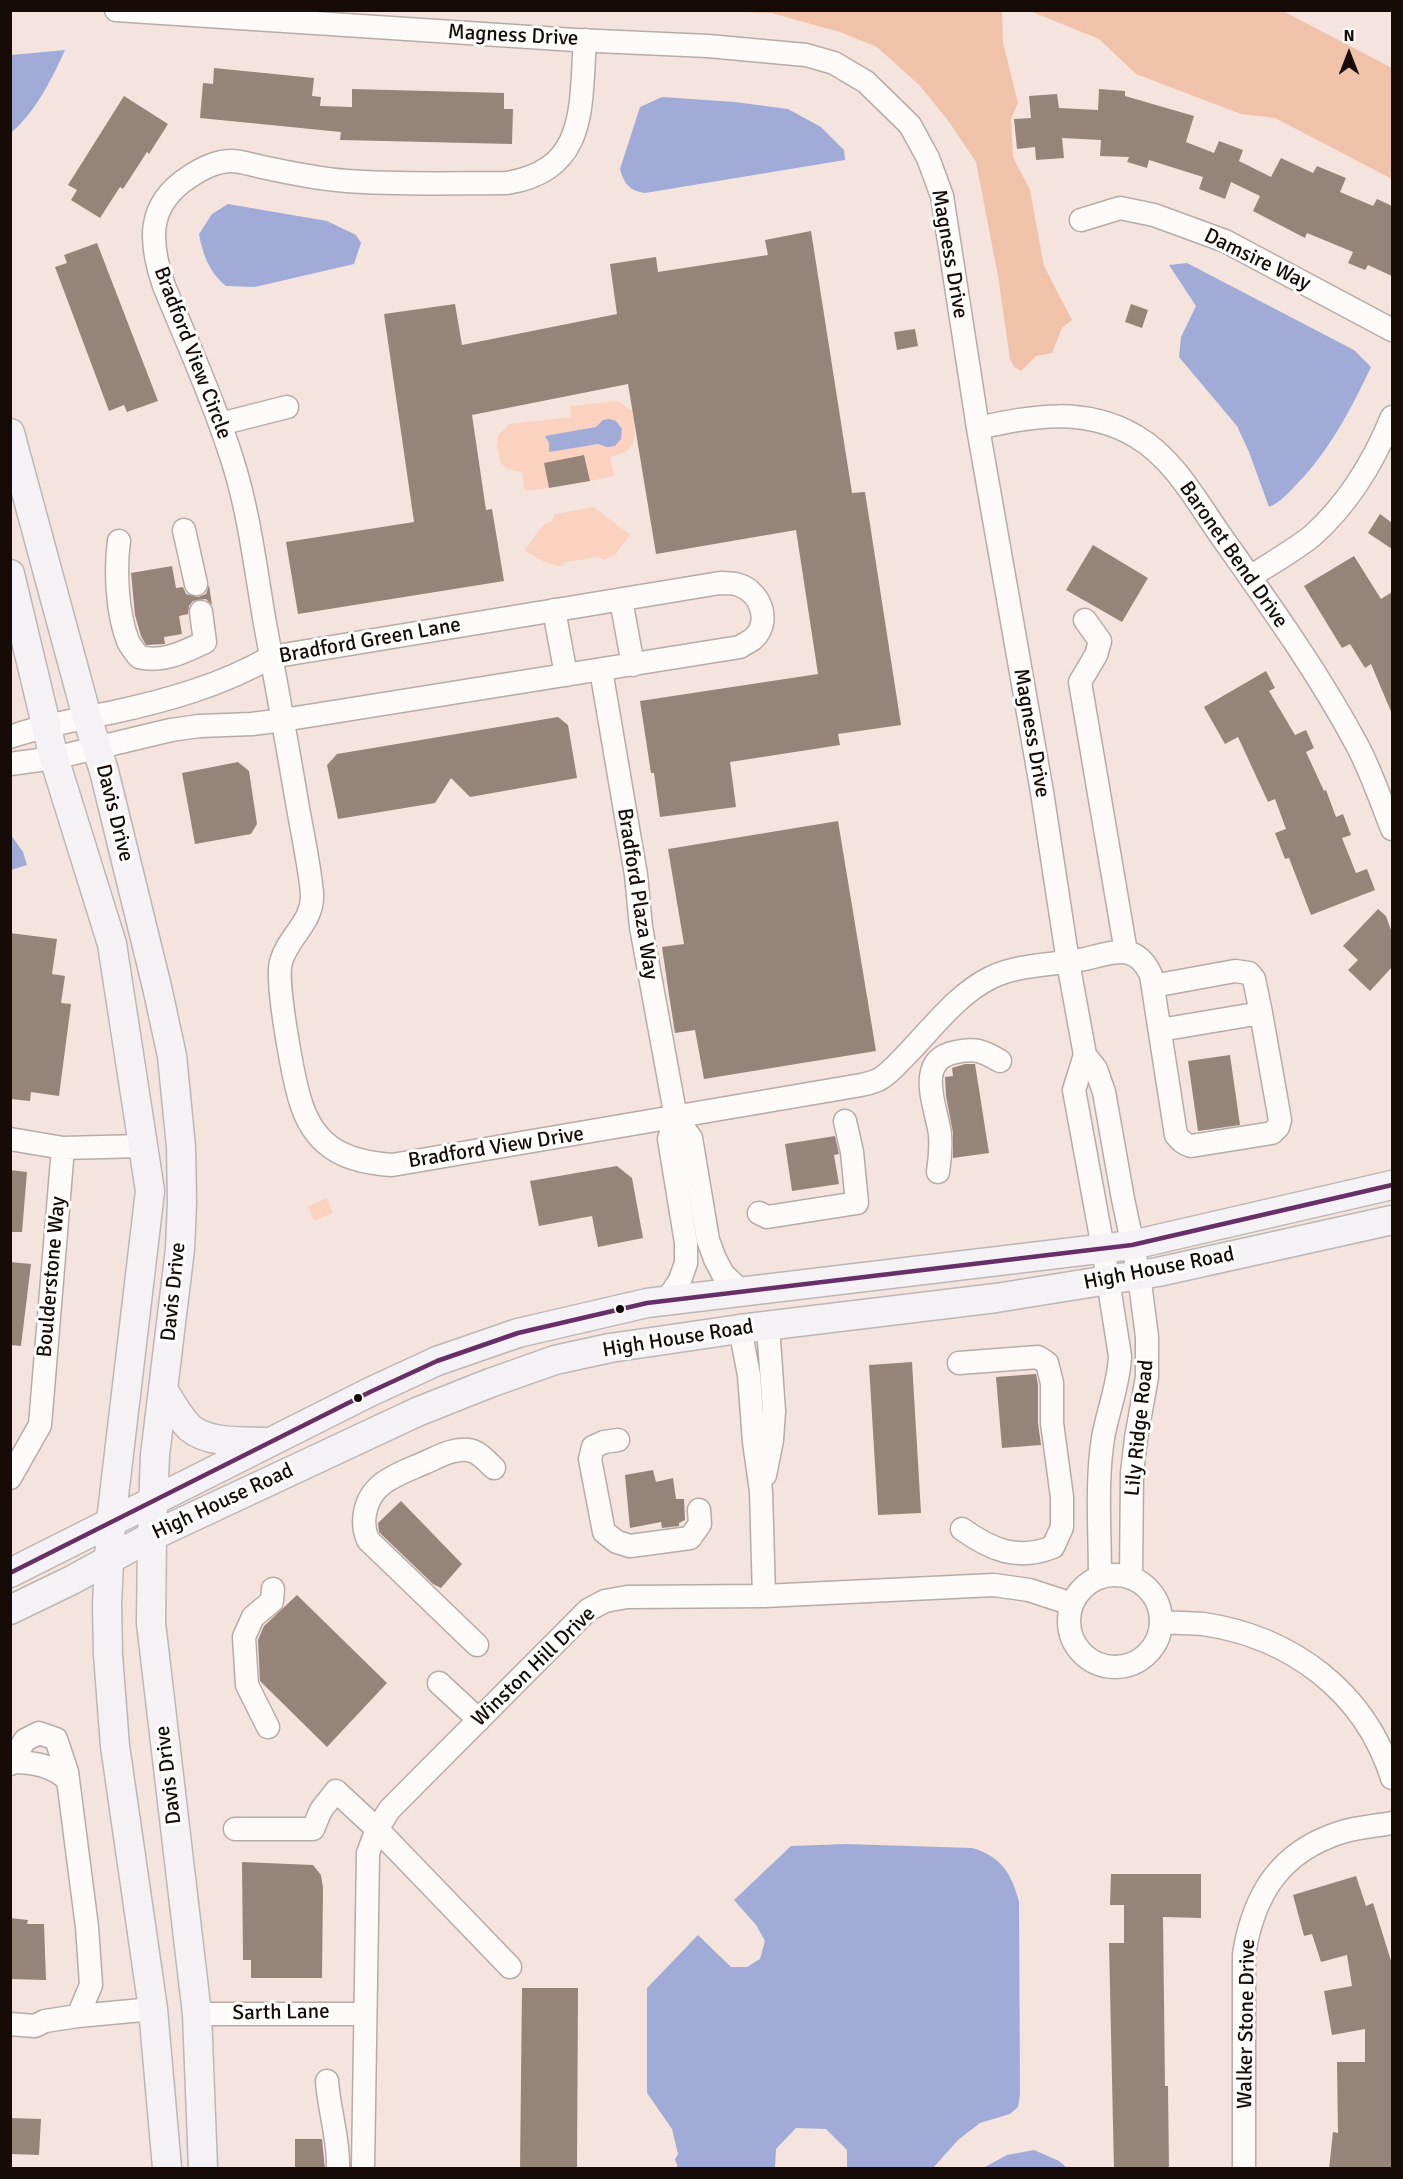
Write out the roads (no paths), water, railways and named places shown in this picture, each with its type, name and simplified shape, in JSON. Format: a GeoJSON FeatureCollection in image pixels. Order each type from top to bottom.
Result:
{"type":"FeatureCollection","features":[{"type":"Feature","properties":{"kind":"main road","name":"Davis Drive"},"geometry":{"type":"LineString","coordinates":[[10,433],[87,717],[98,747],[158,987],[172,1056],[181,1147],[182,1202],[180,1250],[155,1455],[151,1623],[197,2014],[204,2169]]}},
{"type":"Feature","properties":{"kind":"main road","name":"Davis Drive"},"geometry":{"type":"LineString","coordinates":[[10,574],[54,758],[112,944],[150,1191],[111,1521],[108,1655],[115,1746],[154,2016],[167,2169]]}},
{"type":"Feature","properties":{"kind":"main road","name":"High House Road"},"geometry":{"type":"LineString","coordinates":[[10,1573],[269,1442],[437,1361],[479,1346],[562,1322],[647,1304],[1132,1245],[1392,1185]]}},
{"type":"Feature","properties":{"kind":"main road","name":"High House Road"},"geometry":{"type":"LineString","coordinates":[[10,1610],[152,1536],[417,1412],[555,1360],[610,1348],[754,1327],[996,1298],[1139,1275],[1392,1221]]}},
{"type":"Feature","properties":{"kind":"main road"},"geometry":{"type":"LineString","coordinates":[[163,1389],[177,1413],[192,1430],[215,1439],[269,1442]]}},
{"type":"Feature","properties":{"kind":"street","name":"Magness Drive"},"geometry":{"type":"LineString","coordinates":[[116,10],[708,46],[807,55],[834,63],[866,82],[910,125],[928,158],[942,196],[978,428],[1042,792],[1068,962],[1085,1055],[1096,1069],[1104,1092],[1132,1245]]}},
{"type":"Feature","properties":{"kind":"street","name":"Bradford View Circle"},"geometry":{"type":"LineString","coordinates":[[283,720],[242,494],[220,424],[157,265],[154,228],[159,210],[174,187],[213,164],[231,161],[323,179],[351,182],[507,183],[526,180],[541,173],[554,163],[573,141],[580,112],[585,40]]}},
{"type":"Feature","properties":{"kind":"street","name":"Damsire Way"},"geometry":{"type":"LineString","coordinates":[[1081,220],[1120,208],[1154,215],[1225,240],[1392,330]]}},
{"type":"Feature","properties":{"kind":"street"},"geometry":{"type":"LineString","coordinates":[[220,424],[287,407]]}},
{"type":"Feature","properties":{"kind":"street","name":"Baronet Bend Drive"},"geometry":{"type":"LineString","coordinates":[[978,428],[1047,415],[1083,417],[1113,426],[1137,437],[1161,456],[1181,478],[1340,713],[1359,747],[1392,829]]}},
{"type":"Feature","properties":{"kind":"street"},"geometry":{"type":"LineString","coordinates":[[1250,578],[1312,536],[1350,494],[1372,459],[1392,417]]}},
{"type":"Feature","properties":{"kind":"street"},"geometry":{"type":"LineString","coordinates":[[184,530],[196,584]]}},
{"type":"Feature","properties":{"kind":"street"},"geometry":{"type":"LineString","coordinates":[[119,541],[116,564],[121,610],[128,642],[139,657],[159,659],[181,653],[206,642],[201,612]]}},
{"type":"Feature","properties":{"kind":"street","name":"Bradford Green Lane"},"geometry":{"type":"LineString","coordinates":[[10,737],[46,726],[164,700],[241,674],[271,657],[720,583],[739,584],[758,599],[763,609],[761,629],[753,639],[740,647],[283,720],[190,728],[54,758],[10,764]]}},
{"type":"Feature","properties":{"kind":"street"},"geometry":{"type":"LineString","coordinates":[[621,600],[633,665]]}},
{"type":"Feature","properties":{"kind":"street"},"geometry":{"type":"LineString","coordinates":[[554,610],[566,675]]}},
{"type":"Feature","properties":{"kind":"street"},"geometry":{"type":"LineString","coordinates":[[1085,620],[1100,641],[1096,655],[1080,682],[1126,952],[1131,952],[1146,963],[1151,975],[1176,1136],[1184,1144],[1191,1146],[1272,1132],[1278,1127],[1280,1120],[1261,1013],[1254,979],[1249,973],[1235,971],[1153,986]]}},
{"type":"Feature","properties":{"kind":"street","name":"Bradford Plaza Way"},"geometry":{"type":"LineString","coordinates":[[601,670],[636,875],[641,927],[676,1118],[691,1138],[708,1240],[715,1259],[723,1274],[742,1292]]}},
{"type":"Feature","properties":{"kind":"street","name":"Bradford View Drive"},"geometry":{"type":"LineString","coordinates":[[283,720],[312,907],[284,953],[280,965],[281,986],[297,1090],[312,1127],[324,1143],[354,1160],[392,1165],[676,1118],[880,1080],[964,995],[989,978],[1008,971],[1126,952]]}},
{"type":"Feature","properties":{"kind":"street"},"geometry":{"type":"LineString","coordinates":[[1160,1030],[1261,1013]]}},
{"type":"Feature","properties":{"kind":"street"},"geometry":{"type":"LineString","coordinates":[[938,1172],[940,1136],[930,1082],[931,1071],[936,1062],[946,1053],[970,1049],[984,1052],[1000,1061]]}},
{"type":"Feature","properties":{"kind":"street","name":"Magness Drive"},"geometry":{"type":"LineString","coordinates":[[1085,1055],[1074,1090],[1103,1248]]}},
{"type":"Feature","properties":{"kind":"street","name":"Bradford Plaza Way"},"geometry":{"type":"LineString","coordinates":[[665,1302],[680,1280],[686,1263],[686,1243],[669,1139],[676,1118]]}},
{"type":"Feature","properties":{"kind":"street"},"geometry":{"type":"LineString","coordinates":[[759,1213],[767,1217],[857,1203],[852,1152],[845,1122]]}},
{"type":"Feature","properties":{"kind":"street"},"geometry":{"type":"LineString","coordinates":[[10,1139],[63,1148],[143,1146]]}},
{"type":"Feature","properties":{"kind":"street","name":"Boulderstone Way"},"geometry":{"type":"LineString","coordinates":[[10,1478],[40,1425],[63,1148]]}},
{"type":"Feature","properties":{"kind":"street","name":"Lily Ridge Road"},"geometry":{"type":"LineString","coordinates":[[1131,1578],[1133,1456],[1147,1377],[1148,1358],[1139,1275],[1132,1245]]}},
{"type":"Feature","properties":{"kind":"street","name":"Lily Ridge Road"},"geometry":{"type":"LineString","coordinates":[[1100,1577],[1101,1454],[1107,1419],[1120,1370],[1120,1356],[1103,1248]]}},
{"type":"Feature","properties":{"kind":"street"},"geometry":{"type":"LineString","coordinates":[[754,1327],[749,1375],[754,1442],[761,1491],[764,1596]]}},
{"type":"Feature","properties":{"kind":"street"},"geometry":{"type":"LineString","coordinates":[[959,1363],[1038,1357],[1047,1363],[1052,1383],[1052,1423],[1062,1497],[1062,1527],[1053,1547],[1038,1553],[1015,1554],[983,1545],[962,1529]]}},
{"type":"Feature","properties":{"kind":"street"},"geometry":{"type":"LineString","coordinates":[[618,1440],[604,1442],[593,1447],[590,1459],[604,1532],[615,1541],[641,1536],[699,1517]]}},
{"type":"Feature","properties":{"kind":"street"},"geometry":{"type":"LineString","coordinates":[[477,1645],[368,1540],[363,1524],[366,1505],[377,1486],[389,1478],[454,1450],[468,1450],[477,1453],[494,1468]]}},
{"type":"Feature","properties":{"kind":"street"},"geometry":{"type":"LineString","coordinates":[[1116,1575],[1131,1578],[1146,1586],[1155,1597],[1160,1608],[1160,1634],[1155,1646],[1136,1662],[1114,1667],[1101,1665],[1090,1660],[1073,1641],[1069,1623],[1072,1604],[1080,1591],[1100,1577],[1116,1575]]}},
{"type":"Feature","properties":{"kind":"street","name":"Winston Hill Drive"},"geometry":{"type":"LineString","coordinates":[[363,2169],[368,1853],[376,1829],[390,1809],[588,1611],[605,1601],[627,1597],[764,1596],[994,1585],[1029,1590],[1072,1604]]}},
{"type":"Feature","properties":{"kind":"street"},"geometry":{"type":"LineString","coordinates":[[267,1727],[247,1685],[244,1636],[254,1617],[272,1601],[273,1589]]}},
{"type":"Feature","properties":{"kind":"street"},"geometry":{"type":"LineString","coordinates":[[1161,1622],[1203,1624],[1237,1633],[1265,1641],[1309,1663],[1338,1687],[1355,1707],[1386,1758],[1392,1778]]}},
{"type":"Feature","properties":{"kind":"street"},"geometry":{"type":"LineString","coordinates":[[439,1683],[479,1720]]}},
{"type":"Feature","properties":{"kind":"street"},"geometry":{"type":"LineString","coordinates":[[66,1772],[14,1759],[25,1740],[39,1733],[56,1739],[66,1772],[87,1927],[91,1985],[78,2016]]}},
{"type":"Feature","properties":{"kind":"street"},"geometry":{"type":"LineString","coordinates":[[235,1829],[313,1829],[321,1810],[336,1791],[510,1967]]}},
{"type":"Feature","properties":{"kind":"street","name":"Walker Stone Drive"},"geometry":{"type":"LineString","coordinates":[[1244,2169],[1244,1954],[1257,1904],[1276,1873],[1291,1858],[1316,1842],[1343,1832],[1392,1823]]}},
{"type":"Feature","properties":{"kind":"street","name":"Sarth Lane"},"geometry":{"type":"LineString","coordinates":[[197,2014],[365,2014]]}},
{"type":"Feature","properties":{"kind":"street"},"geometry":{"type":"LineString","coordinates":[[10,2024],[35,2026],[45,2021],[78,2016],[154,2016]]}},
{"type":"Feature","properties":{"kind":"street"},"geometry":{"type":"LineString","coordinates":[[35,2026],[45,2035],[154,2016]]}},
{"type":"Feature","properties":{"kind":"street"},"geometry":{"type":"LineString","coordinates":[[327,2081],[328,2103],[336,2130],[338,2169]]}},
{"type":"Feature","properties":{"kind":"water"},"geometry":{"type":"Polygon","coordinates":[[[65,50],[35,105],[11,133],[11,55],[65,50]]]}},
{"type":"Feature","properties":{"kind":"water"},"geometry":{"type":"Polygon","coordinates":[[[662,97],[735,102],[788,109],[821,127],[844,150],[845,160],[645,193],[635,191],[623,179],[620,169],[640,107],[662,97]]]}},
{"type":"Feature","properties":{"kind":"water"},"geometry":{"type":"Polygon","coordinates":[[[228,204],[327,221],[356,235],[361,243],[354,264],[255,287],[226,286],[215,275],[208,263],[199,234],[212,214],[228,204]]]}},
{"type":"Feature","properties":{"kind":"water"},"geometry":{"type":"Polygon","coordinates":[[[1187,263],[1354,350],[1371,367],[1347,414],[1320,457],[1287,494],[1269,507],[1237,426],[1179,357],[1181,337],[1196,306],[1169,265],[1187,263]]]}},
{"type":"Feature","properties":{"kind":"water"},"geometry":{"type":"Polygon","coordinates":[[[603,420],[616,421],[622,429],[621,439],[615,446],[607,447],[598,444],[549,452],[549,443],[545,436],[596,427],[603,420]]]}},
{"type":"Feature","properties":{"kind":"water"},"geometry":{"type":"Polygon","coordinates":[[[11,835],[23,852],[27,865],[11,870],[11,835]]]}},
{"type":"Feature","properties":{"kind":"water"},"geometry":{"type":"Polygon","coordinates":[[[846,1844],[972,1848],[998,1861],[1009,1875],[1019,1902],[1020,2094],[1018,2107],[1010,2114],[980,2123],[958,2140],[933,2168],[847,2168],[847,2150],[826,2129],[796,2128],[776,2149],[775,2168],[678,2168],[675,2159],[678,2154],[672,2129],[647,2093],[647,1988],[698,1935],[731,1967],[747,1967],[760,1959],[765,1941],[756,1925],[734,1900],[791,1846],[846,1844]]]}},
{"type":"Feature","properties":{"kind":"water"},"geometry":{"type":"Polygon","coordinates":[[[1034,2150],[1059,2161],[1067,2168],[983,2168],[1007,2155],[1034,2150]]]}}]}
